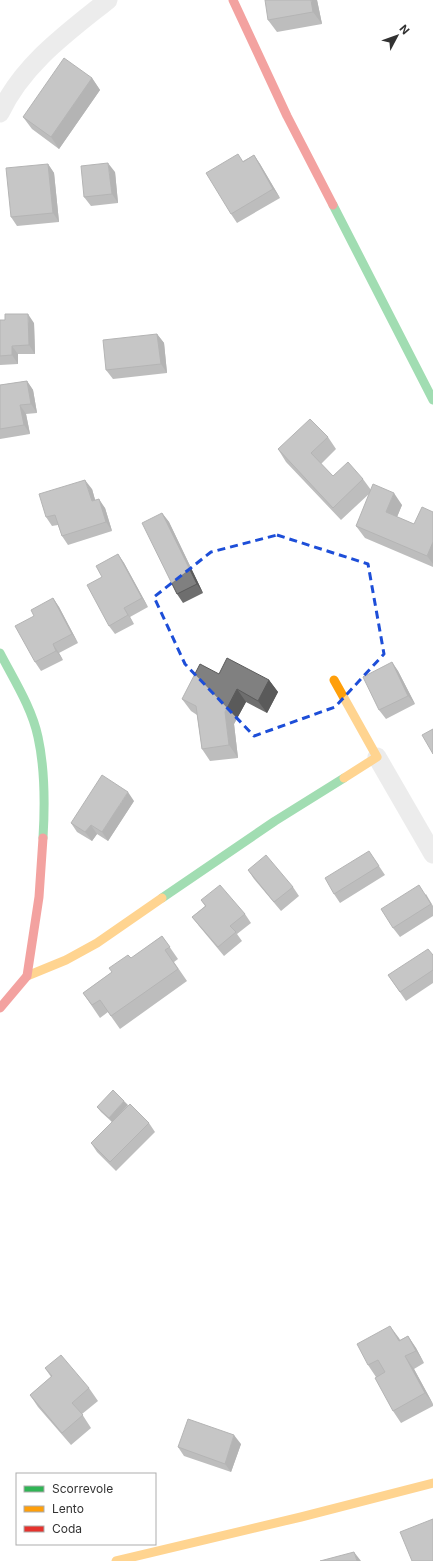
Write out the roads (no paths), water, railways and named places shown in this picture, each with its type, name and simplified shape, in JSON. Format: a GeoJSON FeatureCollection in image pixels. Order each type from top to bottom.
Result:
{"type":"FeatureCollection","features":[{"type":"Feature","properties":{"kind":"street"},"geometry":{"type":"LineString","coordinates":[[0,113],[17,84],[39,59],[66,34],[108,0]]}},
{"type":"Feature","properties":{"kind":"street"},"geometry":{"type":"LineString","coordinates":[[233,0],[287,116],[433,400]]}},
{"type":"Feature","properties":{"kind":"street"},"geometry":{"type":"LineString","coordinates":[[0,653],[15,680],[31,716],[38,736],[42,764],[44,819],[42,868],[27,976]]}},
{"type":"Feature","properties":{"kind":"street"},"geometry":{"type":"LineString","coordinates":[[334,680],[433,854]]}},
{"type":"Feature","properties":{"kind":"street"},"geometry":{"type":"LineString","coordinates":[[0,1008],[27,976],[66,960],[97,943],[275,821],[377,757]]}},
{"type":"Feature","properties":{"kind":"street"},"geometry":{"type":"LineString","coordinates":[[116,1561],[433,1483]]}}]}
